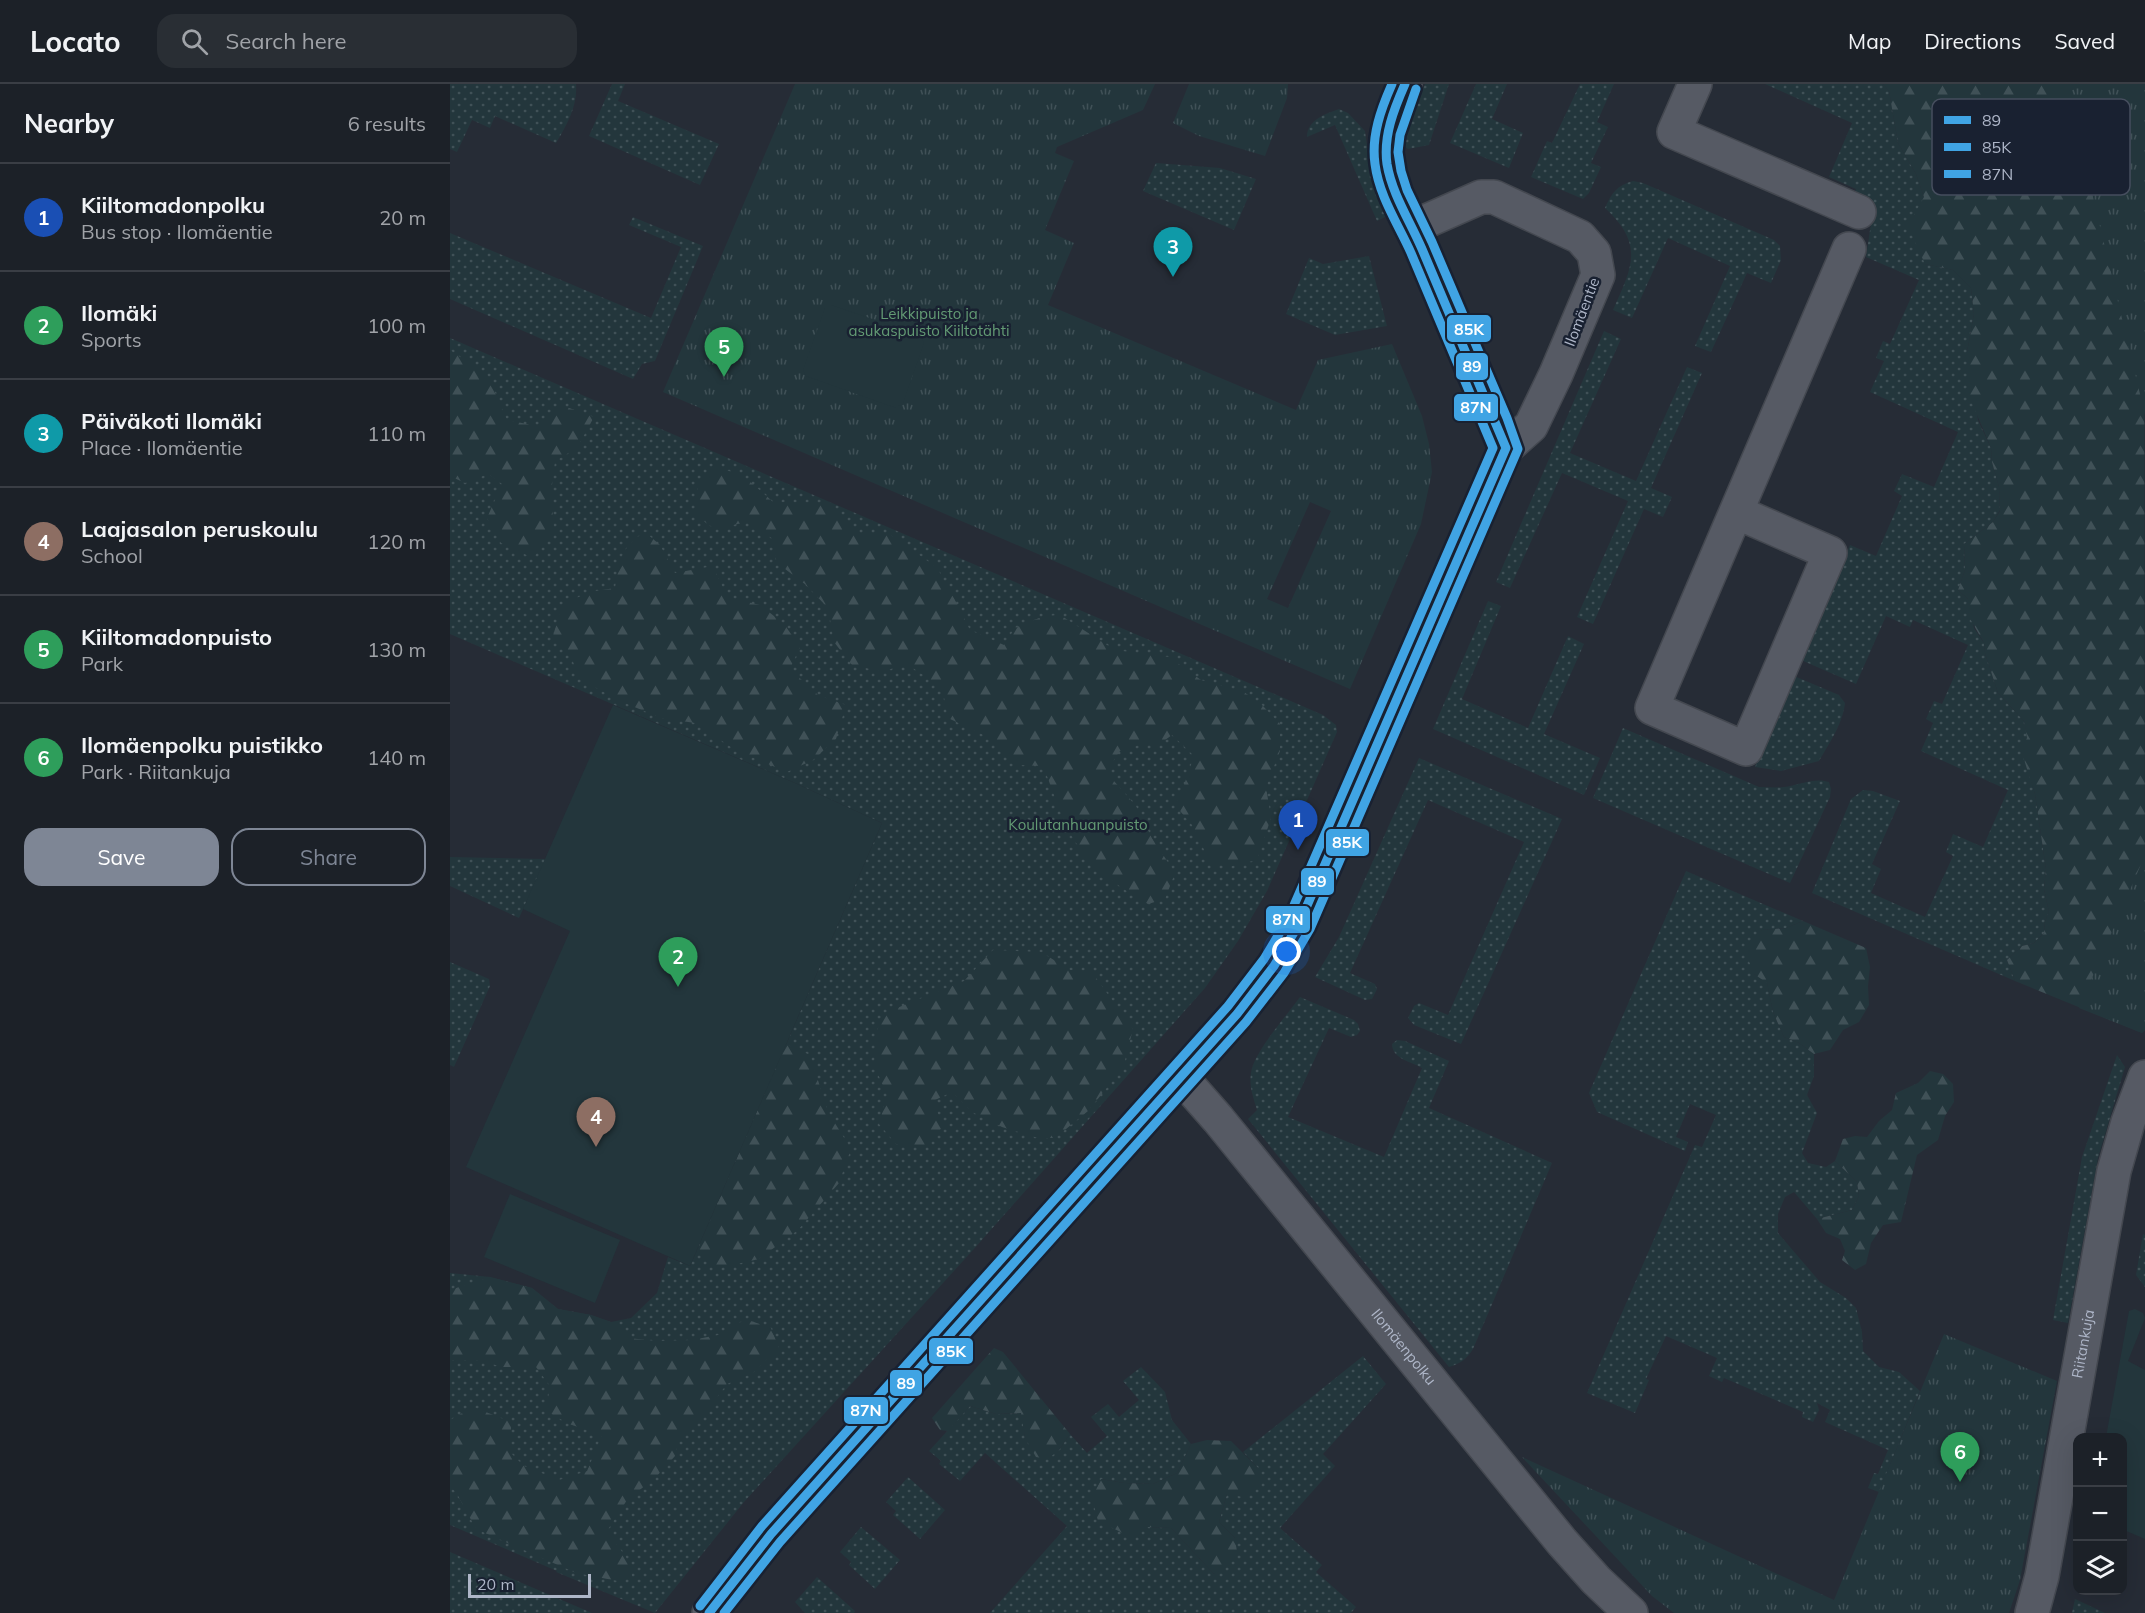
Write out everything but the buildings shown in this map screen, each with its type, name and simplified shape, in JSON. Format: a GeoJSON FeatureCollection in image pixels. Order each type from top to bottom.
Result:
{"type":"FeatureCollection","features":[{"type":"Feature","properties":{"kind":"street"},"geometry":{"type":"LineString","coordinates":[[1405,84],[1392,116],[1386,141],[1387,163],[1393,188],[1413,227],[1506,448]]}},
{"type":"Feature","properties":{"kind":"street"},"geometry":{"type":"LineString","coordinates":[[1695,84],[1674,132],[1859,212]]}},
{"type":"Feature","properties":{"kind":"street","name":"Ilomäentie"},"geometry":{"type":"LineString","coordinates":[[709,1613],[771,1534],[1238,1014],[1274,966],[1299,924],[1506,448],[1532,426],[1557,374],[1598,276],[1594,253],[1580,237],[1494,197],[1481,197],[1413,227]]}},
{"type":"Feature","properties":{"kind":"street"},"geometry":{"type":"LineString","coordinates":[[1736,512],[1830,553],[1789,667],[1746,748],[1653,708],[1736,512],[1849,249]]}},
{"type":"Feature","properties":{"kind":"street","name":"Ilomäenpolku"},"geometry":{"type":"LineString","coordinates":[[1181,1077],[1218,1119],[1562,1542],[1630,1613]]}},
{"type":"Feature","properties":{"kind":"street","name":"Riitankuja"},"geometry":{"type":"LineString","coordinates":[[2032,1613],[2043,1567],[2114,1171],[2128,1122],[2145,1077]]}},
{"type":"Feature","properties":{"kind":"green space"},"geometry":{"type":"Polygon","coordinates":[[[450,84],[576,84],[576,92],[571,115],[556,143],[495,116],[490,128],[472,120],[457,152],[450,149],[450,84]]]}},
{"type":"Feature","properties":{"kind":"green space"},"geometry":{"type":"Polygon","coordinates":[[[612,84],[625,84],[618,101],[719,144],[700,185],[589,136],[612,84]]]}},
{"type":"Feature","properties":{"kind":"green space","name":"Leikkipuisto ja asukaspuisto Kiiltotähti"},"geometry":{"type":"Polygon","coordinates":[[[795,84],[1155,84],[1143,110],[1057,147],[1055,153],[1074,161],[1045,230],[1074,243],[1048,305],[1296,410],[1318,360],[1392,344],[1422,416],[1429,444],[1432,472],[1421,524],[1350,689],[663,392],[795,84]],[[1310,502],[1267,599],[1288,608],[1331,511],[1310,502]]]}},
{"type":"Feature","properties":{"kind":"green space"},"geometry":{"type":"Polygon","coordinates":[[[1189,84],[1288,84],[1287,98],[1265,156],[1199,136],[1173,123],[1189,84]]]}},
{"type":"Feature","properties":{"kind":"green space"},"geometry":{"type":"Polygon","coordinates":[[[1425,84],[1449,84],[1429,145],[1408,149],[1404,146],[1404,140],[1425,84]]]}},
{"type":"Feature","properties":{"kind":"green space"},"geometry":{"type":"Polygon","coordinates":[[[1476,84],[1507,84],[1492,119],[1523,133],[1509,168],[1450,143],[1476,84]]]}},
{"type":"Feature","properties":{"kind":"green space"},"geometry":{"type":"Polygon","coordinates":[[[1580,84],[1614,84],[1597,122],[1608,127],[1591,163],[1601,167],[1589,193],[1583,199],[1531,177],[1547,141],[1552,143],[1580,84]]]}},
{"type":"Feature","properties":{"kind":"green space"},"geometry":{"type":"Polygon","coordinates":[[[1765,84],[1883,84],[1889,91],[1898,143],[1916,174],[1924,197],[1925,264],[1953,270],[1971,288],[1974,314],[1967,352],[1978,420],[1991,448],[1992,462],[1999,487],[2000,510],[1993,522],[1964,544],[1965,570],[1958,590],[1968,599],[1974,628],[1984,643],[1998,693],[2024,721],[2028,738],[2029,773],[2035,794],[2046,869],[2044,889],[2049,912],[2045,921],[2044,933],[2034,943],[2022,946],[2007,960],[2015,981],[1812,893],[1851,799],[1863,790],[1873,791],[1900,801],[1872,864],[1881,869],[1871,893],[1925,917],[1953,856],[1946,852],[1953,834],[1983,847],[2008,790],[1921,751],[1933,723],[1926,719],[1934,701],[1942,704],[1968,645],[1913,620],[1910,627],[1886,616],[1856,684],[1801,660],[1850,545],[1876,556],[1902,496],[1894,491],[1902,474],[1934,487],[1958,432],[1870,392],[1884,361],[1876,358],[1883,341],[1890,344],[1919,280],[1866,257],[1873,210],[1851,201],[1856,189],[1829,177],[1852,123],[1765,84]]]}},
{"type":"Feature","properties":{"kind":"green space"},"geometry":{"type":"Polygon","coordinates":[[[1883,84],[2144,84],[2145,1030],[2142,1033],[2015,981],[2007,960],[2022,946],[2034,943],[2044,933],[2045,921],[2049,912],[2044,889],[2046,869],[2035,794],[2021,750],[2027,738],[2024,721],[1998,693],[1984,643],[1965,610],[1968,599],[1958,590],[1965,570],[1964,544],[1993,522],[2000,511],[1999,487],[1992,462],[1991,448],[1967,391],[1967,352],[1974,314],[1971,288],[1953,270],[1925,264],[1908,226],[1924,197],[1916,174],[1898,143],[1889,91],[1883,84]]]}},
{"type":"Feature","properties":{"kind":"green space"},"geometry":{"type":"Polygon","coordinates":[[[2066,84],[2145,84],[2145,415],[2092,195],[2130,195],[2130,99],[2070,99],[2066,84]]]}},
{"type":"Feature","properties":{"kind":"green space"},"geometry":{"type":"Polygon","coordinates":[[[1339,109],[1348,113],[1365,131],[1369,160],[1391,214],[1377,221],[1335,125],[1307,137],[1313,122],[1339,109]]]}},
{"type":"Feature","properties":{"kind":"green space"},"geometry":{"type":"Polygon","coordinates":[[[1156,163],[1220,168],[1256,179],[1234,230],[1143,191],[1156,163]]]}},
{"type":"Feature","properties":{"kind":"green space"},"geometry":{"type":"Polygon","coordinates":[[[1633,181],[1643,183],[1774,240],[1780,246],[1781,260],[1771,283],[1747,273],[1711,352],[1695,346],[1730,266],[1668,238],[1632,318],[1613,310],[1625,281],[1631,257],[1626,234],[1618,221],[1605,208],[1615,191],[1633,181]]]}},
{"type":"Feature","properties":{"kind":"green space"},"geometry":{"type":"Polygon","coordinates":[[[633,217],[703,246],[655,361],[642,364],[633,379],[450,299],[450,233],[651,318],[681,247],[629,225],[633,217]]]}},
{"type":"Feature","properties":{"kind":"green space"},"geometry":{"type":"Polygon","coordinates":[[[1369,256],[1387,326],[1335,335],[1286,314],[1309,258],[1323,264],[1369,256]]]}},
{"type":"Feature","properties":{"kind":"green space"},"geometry":{"type":"Polygon","coordinates":[[[831,305],[920,335],[924,343],[903,403],[896,408],[806,376],[803,370],[825,308],[831,305]]]}},
{"type":"Feature","properties":{"kind":"green space"},"geometry":{"type":"Polygon","coordinates":[[[1604,331],[1621,339],[1570,453],[1636,481],[1687,367],[1702,373],[1651,488],[1672,497],[1663,517],[1644,509],[1593,624],[1577,617],[1628,501],[1562,473],[1510,588],[1496,582],[1604,331]]]}},
{"type":"Feature","properties":{"kind":"green space","name":"Koulutanhuanpuisto"},"geometry":{"type":"Polygon","coordinates":[[[450,338],[1323,715],[1336,725],[1337,732],[1267,891],[1238,941],[1205,988],[973,1250],[744,1502],[655,1613],[450,1525],[450,1273],[490,1277],[532,1288],[558,1309],[591,1315],[611,1322],[631,1318],[657,1293],[668,1257],[690,1266],[882,823],[450,634],[450,338]]]}},
{"type":"Feature","properties":{"kind":"green space"},"geometry":{"type":"Polygon","coordinates":[[[450,350],[488,376],[507,420],[537,426],[561,405],[594,417],[577,448],[555,461],[551,493],[554,530],[533,558],[501,543],[487,518],[502,484],[488,474],[465,483],[450,476],[450,350]]]}},
{"type":"Feature","properties":{"kind":"green space"},"geometry":{"type":"Polygon","coordinates":[[[713,468],[739,475],[773,502],[830,503],[856,535],[888,533],[939,569],[942,582],[954,598],[970,630],[1004,645],[1015,628],[1044,616],[1060,615],[1115,650],[1169,657],[1201,680],[1244,692],[1262,705],[1280,724],[1280,751],[1266,787],[1271,818],[1257,860],[1228,867],[1210,862],[1192,825],[1175,805],[1194,756],[1172,735],[1158,745],[1139,745],[1120,751],[1106,772],[1136,806],[1152,838],[1175,873],[1165,899],[1148,904],[1111,880],[1080,849],[1072,837],[1043,766],[1019,765],[996,741],[948,718],[942,687],[905,663],[884,672],[852,665],[834,642],[828,608],[806,585],[776,562],[773,539],[747,522],[715,529],[696,516],[698,486],[713,468]]]}},
{"type":"Feature","properties":{"kind":"green space"},"geometry":{"type":"Polygon","coordinates":[[[645,532],[660,545],[675,573],[713,566],[727,597],[760,605],[784,624],[800,647],[790,669],[818,695],[846,705],[836,739],[813,760],[787,772],[737,751],[695,723],[661,718],[620,701],[580,679],[569,652],[553,636],[562,605],[589,592],[615,588],[622,556],[630,543],[645,532]]]}},
{"type":"Feature","properties":{"kind":"green space"},"geometry":{"type":"Polygon","coordinates":[[[1488,601],[1501,606],[1462,699],[1528,728],[1568,636],[1584,644],[1544,734],[1600,758],[1584,795],[1433,729],[1488,601]]]}},
{"type":"Feature","properties":{"kind":"green space"},"geometry":{"type":"Polygon","coordinates":[[[1794,676],[1839,695],[1845,703],[1839,726],[1819,761],[1781,771],[1755,767],[1794,676]]]}},
{"type":"Feature","properties":{"kind":"green space"},"geometry":{"type":"Polygon","coordinates":[[[613,705],[882,823],[690,1266],[466,1167],[570,931],[523,909],[613,705]]]}},
{"type":"Feature","properties":{"kind":"green space"},"geometry":{"type":"Polygon","coordinates":[[[1623,728],[1759,787],[1784,787],[1818,780],[1829,782],[1830,797],[1790,883],[1593,798],[1623,728]]]}},
{"type":"Feature","properties":{"kind":"green space"},"geometry":{"type":"Polygon","coordinates":[[[1419,758],[1562,819],[1461,1044],[1414,1025],[1408,1018],[1414,1006],[1419,1003],[1448,1015],[1524,842],[1428,800],[1350,973],[1375,984],[1377,989],[1372,999],[1365,1000],[1315,977],[1339,937],[1419,758]]]}},
{"type":"Feature","properties":{"kind":"green space"},"geometry":{"type":"Polygon","coordinates":[[[2145,855],[2145,1030],[2142,1033],[2079,1008],[2145,855]]]}},
{"type":"Feature","properties":{"kind":"green space"},"geometry":{"type":"Polygon","coordinates":[[[450,857],[546,859],[519,918],[450,886],[450,857]]]}},
{"type":"Feature","properties":{"kind":"green space"},"geometry":{"type":"Polygon","coordinates":[[[1686,871],[1803,921],[1786,928],[1762,930],[1754,974],[1767,982],[1773,1012],[1784,1037],[1799,1043],[1814,1054],[1814,1076],[1807,1095],[1817,1113],[1802,1153],[1808,1163],[1826,1167],[1835,1161],[1857,1182],[1859,1196],[1852,1210],[1817,1219],[1794,1192],[1785,1197],[1778,1214],[1778,1233],[1820,1282],[1846,1298],[1856,1308],[1862,1332],[1863,1351],[1879,1367],[1899,1372],[1920,1391],[1879,1492],[1868,1488],[1874,1473],[1878,1474],[1888,1450],[1825,1422],[1830,1410],[1817,1403],[1819,1410],[1813,1422],[1802,1417],[1803,1412],[1724,1378],[1722,1382],[1709,1376],[1717,1358],[1666,1336],[1646,1379],[1649,1380],[1635,1413],[1587,1393],[1695,1145],[1702,1147],[1716,1115],[1690,1104],[1676,1137],[1688,1142],[1685,1151],[1597,1112],[1589,1093],[1686,871]]]}},
{"type":"Feature","properties":{"kind":"green space"},"geometry":{"type":"Polygon","coordinates":[[[1803,921],[1866,948],[1870,967],[1869,1005],[1859,1022],[1843,1030],[1830,1050],[1814,1054],[1799,1043],[1784,1037],[1773,1012],[1767,983],[1754,974],[1745,951],[1762,930],[1786,928],[1803,921]]]}},
{"type":"Feature","properties":{"kind":"green space"},"geometry":{"type":"Polygon","coordinates":[[[993,950],[1041,952],[1070,970],[1091,971],[1133,1029],[1123,1068],[1088,1111],[1055,1138],[1038,1138],[1002,1127],[972,1112],[952,1092],[933,1101],[943,1126],[927,1147],[896,1144],[879,1124],[887,1095],[874,1065],[877,1032],[882,1014],[964,981],[993,950]]]}},
{"type":"Feature","properties":{"kind":"green space"},"geometry":{"type":"Polygon","coordinates":[[[450,962],[489,979],[490,986],[454,1067],[450,1065],[450,962]]]}},
{"type":"Feature","properties":{"kind":"green space"},"geometry":{"type":"Polygon","coordinates":[[[1300,997],[1354,1020],[1360,1031],[1351,1037],[1329,1028],[1288,1117],[1384,1157],[1422,1068],[1395,1053],[1392,1044],[1397,1040],[1405,1041],[1449,1061],[1429,1108],[1552,1163],[1473,1349],[1457,1364],[1449,1367],[1248,1119],[1257,1110],[1251,1082],[1253,1065],[1264,1045],[1300,997]]]}},
{"type":"Feature","properties":{"kind":"green space"},"geometry":{"type":"Polygon","coordinates":[[[786,1044],[810,1055],[828,1112],[851,1149],[839,1183],[798,1230],[759,1259],[715,1269],[697,1251],[786,1044]]]}},
{"type":"Feature","properties":{"kind":"green space"},"geometry":{"type":"Polygon","coordinates":[[[2117,1055],[2125,1067],[2098,1158],[2068,1323],[2053,1320],[2082,1157],[2117,1055]]]}},
{"type":"Feature","properties":{"kind":"green space"},"geometry":{"type":"Polygon","coordinates":[[[1930,1071],[1943,1074],[1953,1084],[1954,1102],[1945,1116],[1938,1140],[1917,1155],[1901,1222],[1883,1225],[1871,1243],[1866,1264],[1855,1270],[1842,1260],[1845,1251],[1840,1239],[1826,1233],[1817,1219],[1852,1210],[1859,1196],[1857,1182],[1835,1161],[1843,1139],[1855,1136],[1867,1137],[1879,1121],[1892,1110],[1896,1093],[1918,1083],[1930,1071]]]}},
{"type":"Feature","properties":{"kind":"green space"},"geometry":{"type":"Polygon","coordinates":[[[510,1194],[620,1240],[595,1303],[484,1257],[510,1194]]]}},
{"type":"Feature","properties":{"kind":"green space"},"geometry":{"type":"Polygon","coordinates":[[[2143,1234],[2145,1235],[2145,1287],[2136,1275],[2143,1234]]]}},
{"type":"Feature","properties":{"kind":"green space"},"geometry":{"type":"Polygon","coordinates":[[[490,1277],[532,1288],[558,1309],[591,1315],[611,1322],[628,1338],[657,1341],[692,1340],[723,1334],[745,1319],[771,1328],[779,1348],[753,1373],[727,1384],[705,1413],[680,1435],[675,1456],[656,1477],[627,1500],[607,1531],[626,1557],[632,1576],[618,1581],[576,1573],[476,1529],[456,1492],[450,1487],[450,1420],[473,1407],[511,1422],[511,1453],[524,1466],[559,1480],[587,1471],[602,1435],[569,1424],[546,1411],[550,1386],[536,1367],[503,1367],[476,1360],[450,1360],[450,1290],[490,1277]]]}},
{"type":"Feature","properties":{"kind":"green space"},"geometry":{"type":"Polygon","coordinates":[[[2135,1309],[2143,1313],[2145,1318],[2128,1361],[2145,1370],[2145,1539],[2127,1531],[2127,1433],[2107,1433],[2129,1311],[2135,1309]]]}},
{"type":"Feature","properties":{"kind":"green space"},"geometry":{"type":"Polygon","coordinates":[[[1944,1334],[2057,1381],[2020,1580],[2009,1613],[1674,1613],[1652,1596],[1522,1457],[1834,1600],[1944,1334]]]}},
{"type":"Feature","properties":{"kind":"green space"},"geometry":{"type":"Polygon","coordinates":[[[994,1348],[1003,1352],[1070,1434],[1059,1450],[1048,1459],[1036,1457],[1025,1438],[1021,1413],[996,1414],[970,1406],[948,1431],[940,1430],[932,1418],[994,1348]]]}},
{"type":"Feature","properties":{"kind":"green space"},"geometry":{"type":"Polygon","coordinates":[[[1363,1356],[1386,1384],[1323,1454],[1335,1466],[1280,1528],[1322,1565],[1316,1572],[1356,1607],[1351,1613],[990,1613],[1067,1526],[985,1453],[960,1481],[939,1464],[941,1461],[929,1451],[970,1406],[996,1414],[1022,1413],[1025,1438],[1059,1450],[1070,1434],[1087,1453],[1107,1436],[1091,1417],[1108,1404],[1119,1417],[1139,1400],[1123,1381],[1141,1367],[1165,1392],[1172,1420],[1191,1444],[1177,1473],[1153,1484],[1101,1479],[1148,1527],[1171,1528],[1214,1574],[1235,1538],[1219,1522],[1227,1494],[1258,1468],[1243,1452],[1363,1356]]]}},
{"type":"Feature","properties":{"kind":"green space"},"geometry":{"type":"Polygon","coordinates":[[[1207,1440],[1231,1441],[1258,1468],[1262,1481],[1243,1497],[1227,1494],[1219,1522],[1235,1538],[1237,1552],[1229,1565],[1214,1574],[1171,1528],[1148,1527],[1131,1537],[1098,1521],[1092,1498],[1101,1479],[1153,1484],[1177,1473],[1191,1444],[1207,1440]]]}},
{"type":"Feature","properties":{"kind":"green space"},"geometry":{"type":"Polygon","coordinates":[[[908,1477],[945,1510],[920,1539],[893,1515],[896,1511],[886,1502],[908,1477]]]}},
{"type":"Feature","properties":{"kind":"green space"},"geometry":{"type":"Polygon","coordinates":[[[861,1527],[900,1560],[875,1589],[849,1565],[851,1562],[840,1552],[861,1527]]]}},
{"type":"Feature","properties":{"kind":"green space"},"geometry":{"type":"Polygon","coordinates":[[[450,1552],[592,1613],[450,1613],[450,1552]]]}},
{"type":"Feature","properties":{"kind":"green space"},"geometry":{"type":"Polygon","coordinates":[[[817,1577],[855,1611],[854,1613],[805,1613],[795,1602],[817,1577]]]}},
{"type":"Feature","properties":{"kind":"green space"},"geometry":{"type":"Polygon","coordinates":[[[2075,1599],[2105,1613],[2072,1613],[2075,1599]]]}},
{"type":"Feature","properties":{"kind":"transit line","name":"87N"},"geometry":{"type":"LineString","coordinates":[[700,1606],[762,1526],[1228,1006],[1264,959],[1288,919],[1493,448],[1411,253],[1380,187],[1375,164],[1374,143],[1381,113],[1392,84]]}},
{"type":"Feature","properties":{"kind":"transit line","name":"89"},"geometry":{"type":"LineString","coordinates":[[709,1613],[771,1534],[1237,1014],[1274,966],[1299,924],[1506,448],[1389,175],[1386,154],[1388,133],[1393,113],[1405,84]]}},
{"type":"Feature","properties":{"kind":"transit line","name":"85K"},"geometry":{"type":"LineString","coordinates":[[724,1613],[780,1542],[1246,1022],[1284,973],[1310,929],[1518,449],[1507,418],[1432,242],[1407,190],[1401,171],[1398,152],[1400,135],[1416,89]]}},
{"type":"Feature","properties":{"kind":"place","name":"Päiväkoti Ilomäki"},"geometry":{"type":"Point","coordinates":[1173,277]}},
{"type":"Feature","properties":{"kind":"place","name":"Kiiltomadonpuisto"},"geometry":{"type":"Point","coordinates":[724,377]}},
{"type":"Feature","properties":{"kind":"place","name":"Kiiltomadonpolku"},"geometry":{"type":"Point","coordinates":[1298,850]}},
{"type":"Feature","properties":{"kind":"place","name":"Ilomäki"},"geometry":{"type":"Point","coordinates":[678,987]}},
{"type":"Feature","properties":{"kind":"place","name":"Laajasalon peruskoulu"},"geometry":{"type":"Point","coordinates":[596,1147]}},
{"type":"Feature","properties":{"kind":"place","name":"Ilomäenpolku puistikko"},"geometry":{"type":"Point","coordinates":[1960,1482]}}]}
